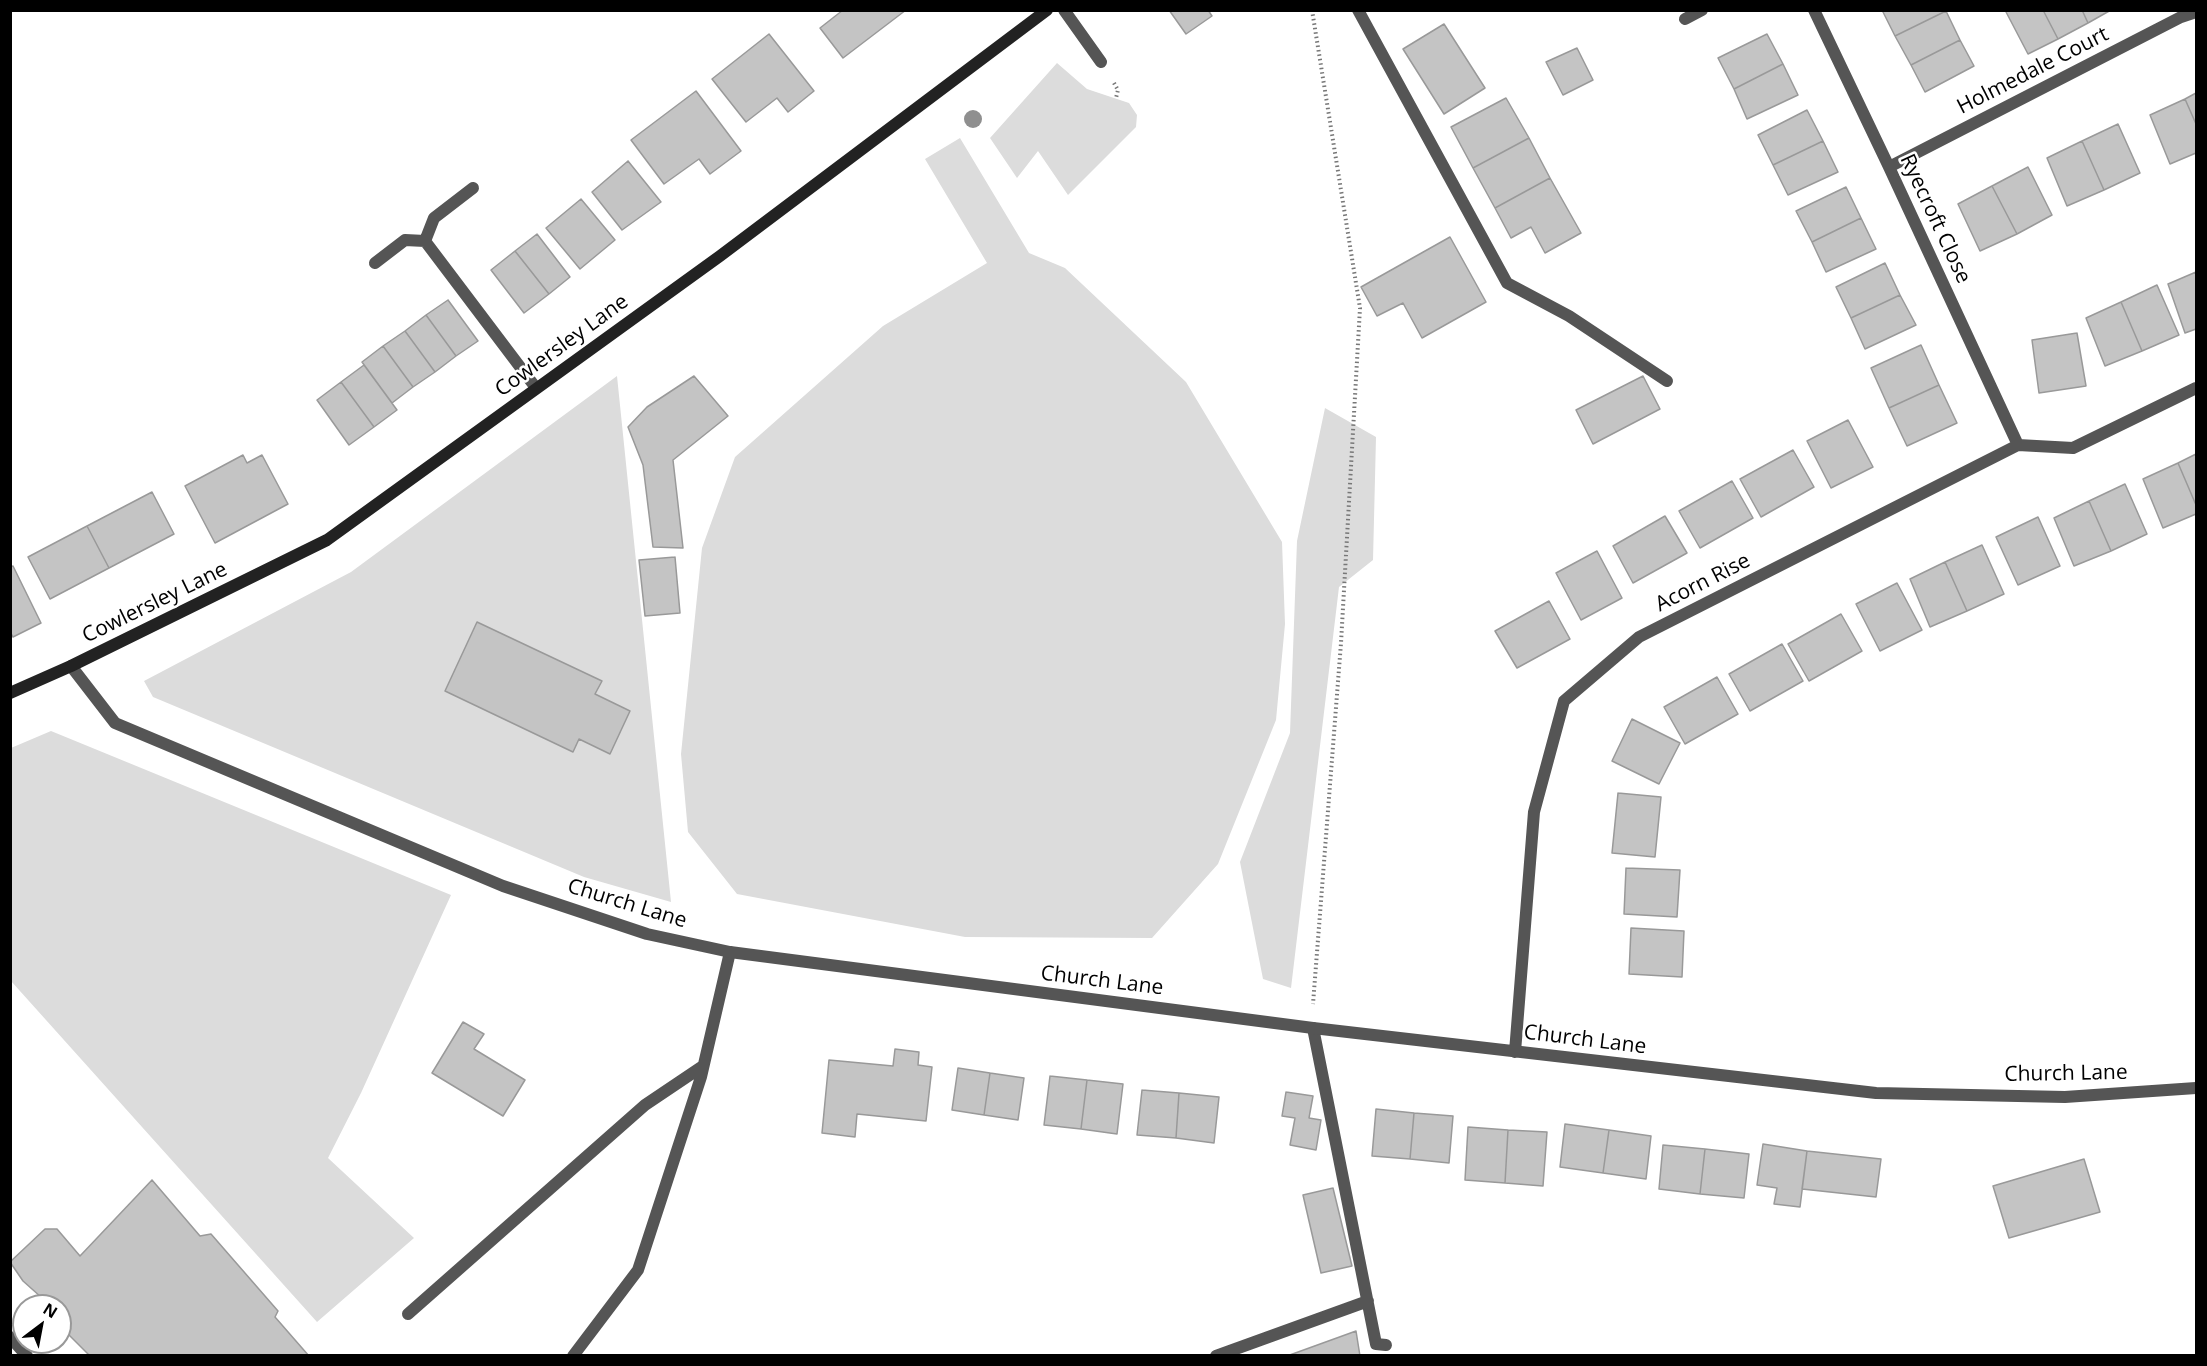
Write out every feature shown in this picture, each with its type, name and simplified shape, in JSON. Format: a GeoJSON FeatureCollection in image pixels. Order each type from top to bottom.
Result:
{"type":"FeatureCollection","features":[{"type":"Feature","properties":{"kind":"street","name":"Cowlersley Lane"},"geometry":{"type":"LineString","coordinates":[[10,693],[71,666],[327,540],[720,256],[1047,10]]}},
{"type":"Feature","properties":{"kind":"street"},"geometry":{"type":"LineString","coordinates":[[1064,10],[1101,62]]}},
{"type":"Feature","properties":{"kind":"street"},"geometry":{"type":"LineString","coordinates":[[1358,10],[1507,283],[1569,316],[1666,381]]}},
{"type":"Feature","properties":{"kind":"street"},"geometry":{"type":"LineString","coordinates":[[1685,19],[1702,10]]}},
{"type":"Feature","properties":{"kind":"street","name":"Ryecroft Close"},"geometry":{"type":"LineString","coordinates":[[1814,10],[2018,445]]}},
{"type":"Feature","properties":{"kind":"street","name":"Holmedale Court"},"geometry":{"type":"LineString","coordinates":[[1889,167],[2181,17],[2196,12]]}},
{"type":"Feature","properties":{"kind":"street"},"geometry":{"type":"LineString","coordinates":[[425,241],[434,218],[473,188]]}},
{"type":"Feature","properties":{"kind":"street"},"geometry":{"type":"LineString","coordinates":[[375,263],[405,240],[425,241]]}},
{"type":"Feature","properties":{"kind":"street"},"geometry":{"type":"LineString","coordinates":[[425,241],[536,388]]}},
{"type":"Feature","properties":{"kind":"street","name":"Acorn Rise"},"geometry":{"type":"LineString","coordinates":[[1515,1052],[1534,812],[1564,701],[1639,637],[2018,445],[2073,448],[2196,388]]}},
{"type":"Feature","properties":{"kind":"street","name":"Church Lane"},"geometry":{"type":"LineString","coordinates":[[71,666],[115,723],[503,885],[647,934],[730,952],[1313,1028],[1875,1093],[2065,1097],[2196,1088]]}},
{"type":"Feature","properties":{"kind":"street"},"geometry":{"type":"LineString","coordinates":[[573,1356],[638,1270],[703,1066],[730,952]]}},
{"type":"Feature","properties":{"kind":"street"},"geometry":{"type":"LineString","coordinates":[[1313,1028],[1376,1344],[1386,1345]]}},
{"type":"Feature","properties":{"kind":"street"},"geometry":{"type":"LineString","coordinates":[[408,1314],[645,1105],[703,1066]]}},
{"type":"Feature","properties":{"kind":"street"},"geometry":{"type":"LineString","coordinates":[[1216,1356],[1368,1301]]}},
{"type":"Feature","properties":{"kind":"street"},"geometry":{"type":"LineString","coordinates":[[10,1337],[27,1356]]}},
{"type":"Feature","properties":{"kind":"path"},"geometry":{"type":"LineString","coordinates":[[1312,10],[1360,308],[1341,643],[1313,1028]]}},
{"type":"Feature","properties":{"kind":"shaded area"},"geometry":{"type":"Polygon","coordinates":[[[1057,63],[1087,89],[1129,103],[1137,115],[1136,127],[1068,195],[1038,151],[1017,178],[990,138],[1057,63]]]}},
{"type":"Feature","properties":{"kind":"shaded area"},"geometry":{"type":"Polygon","coordinates":[[[960,138],[1029,253],[1065,268],[1186,382],[1282,542],[1285,624],[1276,720],[1218,864],[1152,938],[965,937],[737,894],[688,832],[681,754],[702,548],[735,457],[883,326],[987,263],[925,159],[960,138]]]}},
{"type":"Feature","properties":{"kind":"shaded area"},"geometry":{"type":"Polygon","coordinates":[[[617,376],[671,902],[584,877],[153,697],[144,681],[351,572],[617,376]]]}},
{"type":"Feature","properties":{"kind":"shaded area"},"geometry":{"type":"Polygon","coordinates":[[[1325,408],[1376,437],[1373,560],[1339,587],[1291,988],[1263,979],[1240,862],[1290,733],[1297,541],[1325,408]]]}},
{"type":"Feature","properties":{"kind":"shaded area"},"geometry":{"type":"Polygon","coordinates":[[[51,731],[451,895],[361,1093],[328,1158],[414,1238],[317,1322],[11,981],[11,748],[51,731]]]}},
{"type":"Feature","properties":{"kind":"building"},"geometry":{"type":"Polygon","coordinates":[[[843,10],[906,10],[843,58],[820,28],[843,10]]]}},
{"type":"Feature","properties":{"kind":"building"},"geometry":{"type":"Polygon","coordinates":[[[1169,10],[1208,10],[1212,16],[1186,34],[1169,10]]]}},
{"type":"Feature","properties":{"kind":"building"},"geometry":{"type":"Polygon","coordinates":[[[1882,10],[1946,10],[1946,11],[1895,36],[1882,10]]]}},
{"type":"Feature","properties":{"kind":"building"},"geometry":{"type":"Polygon","coordinates":[[[2005,10],[2043,10],[2058,39],[2028,54],[2005,10]]]}},
{"type":"Feature","properties":{"kind":"building"},"geometry":{"type":"Polygon","coordinates":[[[2043,10],[2082,10],[2088,23],[2058,39],[2043,10]]]}},
{"type":"Feature","properties":{"kind":"building"},"geometry":{"type":"Polygon","coordinates":[[[2082,10],[2111,10],[2088,23],[2082,10]]]}},
{"type":"Feature","properties":{"kind":"building"},"geometry":{"type":"Polygon","coordinates":[[[1946,11],[1960,40],[1911,65],[1895,36],[1946,11]]]}},
{"type":"Feature","properties":{"kind":"building"},"geometry":{"type":"Polygon","coordinates":[[[1444,24],[1485,88],[1444,114],[1403,49],[1444,24]]]}},
{"type":"Feature","properties":{"kind":"building"},"geometry":{"type":"Polygon","coordinates":[[[769,34],[814,91],[788,112],[777,98],[746,122],[712,79],[769,34]]]}},
{"type":"Feature","properties":{"kind":"building"},"geometry":{"type":"Polygon","coordinates":[[[1767,34],[1783,64],[1734,89],[1718,58],[1767,34]]]}},
{"type":"Feature","properties":{"kind":"building"},"geometry":{"type":"Polygon","coordinates":[[[1960,40],[1974,66],[1925,92],[1911,65],[1960,40]]]}},
{"type":"Feature","properties":{"kind":"building"},"geometry":{"type":"Polygon","coordinates":[[[1577,48],[1593,80],[1563,95],[1546,62],[1577,48]]]}},
{"type":"Feature","properties":{"kind":"building"},"geometry":{"type":"Polygon","coordinates":[[[1783,64],[1798,95],[1747,119],[1734,89],[1783,64]]]}},
{"type":"Feature","properties":{"kind":"building"},"geometry":{"type":"Polygon","coordinates":[[[696,91],[741,151],[710,174],[699,159],[664,184],[631,140],[696,91]]]}},
{"type":"Feature","properties":{"kind":"building"},"geometry":{"type":"Polygon","coordinates":[[[2196,93],[2196,124],[2185,99],[2196,93]]]}},
{"type":"Feature","properties":{"kind":"building"},"geometry":{"type":"Polygon","coordinates":[[[1506,98],[1529,138],[1473,168],[1451,127],[1506,98]]]}},
{"type":"Feature","properties":{"kind":"building"},"geometry":{"type":"Polygon","coordinates":[[[2185,99],[2196,124],[2196,153],[2170,164],[2150,115],[2185,99]]]}},
{"type":"Feature","properties":{"kind":"building"},"geometry":{"type":"Polygon","coordinates":[[[1807,110],[1823,141],[1773,165],[1758,135],[1807,110]]]}},
{"type":"Feature","properties":{"kind":"building"},"geometry":{"type":"Polygon","coordinates":[[[2118,124],[2140,173],[2104,190],[2082,141],[2118,124]]]}},
{"type":"Feature","properties":{"kind":"building"},"geometry":{"type":"Polygon","coordinates":[[[1529,138],[1550,178],[1495,208],[1473,168],[1529,138]]]}},
{"type":"Feature","properties":{"kind":"building"},"geometry":{"type":"Polygon","coordinates":[[[1823,141],[1838,172],[1788,195],[1773,165],[1823,141]]]}},
{"type":"Feature","properties":{"kind":"building"},"geometry":{"type":"Polygon","coordinates":[[[2082,141],[2104,190],[2067,206],[2047,158],[2082,141]]]}},
{"type":"Feature","properties":{"kind":"building"},"geometry":{"type":"Polygon","coordinates":[[[628,161],[661,202],[622,230],[592,192],[628,161]]]}},
{"type":"Feature","properties":{"kind":"building"},"geometry":{"type":"Polygon","coordinates":[[[2028,167],[2052,215],[2017,234],[1992,186],[2028,167]]]}},
{"type":"Feature","properties":{"kind":"building"},"geometry":{"type":"Polygon","coordinates":[[[1550,178],[1581,233],[1545,253],[1531,227],[1511,238],[1495,208],[1550,178]]]}},
{"type":"Feature","properties":{"kind":"building"},"geometry":{"type":"Polygon","coordinates":[[[1992,186],[2017,234],[1980,251],[1958,204],[1992,186]]]}},
{"type":"Feature","properties":{"kind":"building"},"geometry":{"type":"Polygon","coordinates":[[[1846,187],[1861,218],[1812,242],[1796,211],[1846,187]]]}},
{"type":"Feature","properties":{"kind":"building"},"geometry":{"type":"Polygon","coordinates":[[[581,199],[615,240],[580,269],[546,228],[581,199]]]}},
{"type":"Feature","properties":{"kind":"building"},"geometry":{"type":"Polygon","coordinates":[[[1861,218],[1876,249],[1826,272],[1812,242],[1861,218]]]}},
{"type":"Feature","properties":{"kind":"building"},"geometry":{"type":"Polygon","coordinates":[[[537,234],[570,277],[549,294],[515,251],[537,234]]]}},
{"type":"Feature","properties":{"kind":"building"},"geometry":{"type":"Polygon","coordinates":[[[1450,237],[1486,302],[1422,338],[1403,303],[1377,316],[1361,287],[1450,237]]]}},
{"type":"Feature","properties":{"kind":"building"},"geometry":{"type":"Polygon","coordinates":[[[515,251],[549,294],[524,313],[491,270],[515,251]]]}},
{"type":"Feature","properties":{"kind":"building"},"geometry":{"type":"Polygon","coordinates":[[[1885,263],[1900,295],[1851,318],[1836,287],[1885,263]]]}},
{"type":"Feature","properties":{"kind":"building"},"geometry":{"type":"Polygon","coordinates":[[[2196,272],[2196,329],[2185,333],[2168,284],[2196,272]]]}},
{"type":"Feature","properties":{"kind":"building"},"geometry":{"type":"Polygon","coordinates":[[[2157,285],[2179,335],[2142,351],[2121,302],[2157,285]]]}},
{"type":"Feature","properties":{"kind":"building"},"geometry":{"type":"Polygon","coordinates":[[[1900,295],[1916,325],[1865,349],[1851,318],[1900,295]]]}},
{"type":"Feature","properties":{"kind":"building"},"geometry":{"type":"Polygon","coordinates":[[[448,300],[478,341],[456,356],[426,315],[448,300]]]}},
{"type":"Feature","properties":{"kind":"building"},"geometry":{"type":"Polygon","coordinates":[[[2121,302],[2142,351],[2105,366],[2086,318],[2121,302]]]}},
{"type":"Feature","properties":{"kind":"building"},"geometry":{"type":"Polygon","coordinates":[[[426,315],[456,356],[435,372],[405,331],[426,315]]]}},
{"type":"Feature","properties":{"kind":"building"},"geometry":{"type":"Polygon","coordinates":[[[405,331],[435,372],[413,387],[383,346],[405,331]]]}},
{"type":"Feature","properties":{"kind":"building"},"geometry":{"type":"Polygon","coordinates":[[[2077,333],[2086,386],[2039,393],[2032,340],[2077,333]]]}},
{"type":"Feature","properties":{"kind":"building"},"geometry":{"type":"Polygon","coordinates":[[[1921,345],[1939,385],[1889,408],[1871,368],[1921,345]]]}},
{"type":"Feature","properties":{"kind":"building"},"geometry":{"type":"Polygon","coordinates":[[[383,346],[413,387],[392,403],[362,362],[383,346]]]}},
{"type":"Feature","properties":{"kind":"building"},"geometry":{"type":"Polygon","coordinates":[[[364,365],[397,410],[374,427],[341,382],[364,365]]]}},
{"type":"Feature","properties":{"kind":"building"},"geometry":{"type":"Polygon","coordinates":[[[694,376],[728,416],[673,460],[683,548],[653,547],[643,465],[628,427],[647,407],[694,376]]]}},
{"type":"Feature","properties":{"kind":"building"},"geometry":{"type":"Polygon","coordinates":[[[1643,376],[1660,409],[1593,444],[1576,410],[1643,376]]]}},
{"type":"Feature","properties":{"kind":"building"},"geometry":{"type":"Polygon","coordinates":[[[341,382],[374,427],[349,445],[317,400],[341,382]]]}},
{"type":"Feature","properties":{"kind":"building"},"geometry":{"type":"Polygon","coordinates":[[[1939,385],[1957,423],[1907,446],[1889,408],[1939,385]]]}},
{"type":"Feature","properties":{"kind":"building"},"geometry":{"type":"Polygon","coordinates":[[[1848,420],[1873,467],[1831,488],[1807,441],[1848,420]]]}},
{"type":"Feature","properties":{"kind":"building"},"geometry":{"type":"Polygon","coordinates":[[[1793,450],[1814,487],[1761,517],[1740,479],[1793,450]]]}},
{"type":"Feature","properties":{"kind":"building"},"geometry":{"type":"Polygon","coordinates":[[[2196,454],[2196,505],[2178,463],[2196,454]]]}},
{"type":"Feature","properties":{"kind":"building"},"geometry":{"type":"Polygon","coordinates":[[[243,455],[247,463],[262,455],[288,504],[215,543],[185,486],[243,455]]]}},
{"type":"Feature","properties":{"kind":"building"},"geometry":{"type":"Polygon","coordinates":[[[2178,463],[2196,505],[2196,514],[2163,528],[2143,479],[2178,463]]]}},
{"type":"Feature","properties":{"kind":"building"},"geometry":{"type":"Polygon","coordinates":[[[1732,481],[1753,518],[1700,548],[1679,511],[1732,481]]]}},
{"type":"Feature","properties":{"kind":"building"},"geometry":{"type":"Polygon","coordinates":[[[2125,484],[2147,534],[2111,551],[2089,501],[2125,484]]]}},
{"type":"Feature","properties":{"kind":"building"},"geometry":{"type":"Polygon","coordinates":[[[152,492],[174,534],[109,568],[87,526],[152,492]]]}},
{"type":"Feature","properties":{"kind":"building"},"geometry":{"type":"Polygon","coordinates":[[[2089,501],[2111,551],[2074,566],[2054,518],[2089,501]]]}},
{"type":"Feature","properties":{"kind":"building"},"geometry":{"type":"Polygon","coordinates":[[[1665,516],[1687,553],[1633,583],[1613,546],[1665,516]]]}},
{"type":"Feature","properties":{"kind":"building"},"geometry":{"type":"Polygon","coordinates":[[[2038,517],[2060,566],[2018,585],[1996,537],[2038,517]]]}},
{"type":"Feature","properties":{"kind":"building"},"geometry":{"type":"Polygon","coordinates":[[[87,526],[109,568],[50,599],[28,557],[87,526]]]}},
{"type":"Feature","properties":{"kind":"building"},"geometry":{"type":"Polygon","coordinates":[[[1982,545],[2004,594],[1967,611],[1945,562],[1982,545]]]}},
{"type":"Feature","properties":{"kind":"building"},"geometry":{"type":"Polygon","coordinates":[[[1597,551],[1622,598],[1581,620],[1556,573],[1597,551]]]}},
{"type":"Feature","properties":{"kind":"building"},"geometry":{"type":"Polygon","coordinates":[[[675,557],[680,613],[645,616],[639,560],[675,557]]]}},
{"type":"Feature","properties":{"kind":"building"},"geometry":{"type":"Polygon","coordinates":[[[1945,562],[1967,611],[1930,627],[1910,579],[1945,562]]]}},
{"type":"Feature","properties":{"kind":"building"},"geometry":{"type":"Polygon","coordinates":[[[13,566],[41,623],[13,637],[10,632],[10,567],[13,566]]]}},
{"type":"Feature","properties":{"kind":"building"},"geometry":{"type":"Polygon","coordinates":[[[1897,583],[1922,630],[1880,651],[1856,604],[1897,583]]]}},
{"type":"Feature","properties":{"kind":"building"},"geometry":{"type":"Polygon","coordinates":[[[1549,601],[1570,639],[1517,668],[1495,631],[1549,601]]]}},
{"type":"Feature","properties":{"kind":"building"},"geometry":{"type":"Polygon","coordinates":[[[1841,614],[1862,651],[1809,681],[1788,644],[1841,614]]]}},
{"type":"Feature","properties":{"kind":"building"},"geometry":{"type":"Polygon","coordinates":[[[477,622],[602,681],[595,694],[630,711],[610,754],[579,739],[573,752],[445,691],[477,622]]]}},
{"type":"Feature","properties":{"kind":"building"},"geometry":{"type":"Polygon","coordinates":[[[1782,644],[1803,681],[1750,711],[1729,674],[1782,644]]]}},
{"type":"Feature","properties":{"kind":"building"},"geometry":{"type":"Polygon","coordinates":[[[1717,677],[1738,714],[1685,744],[1664,707],[1717,677]]]}},
{"type":"Feature","properties":{"kind":"building"},"geometry":{"type":"Polygon","coordinates":[[[1632,719],[1680,743],[1659,784],[1612,761],[1632,719]]]}},
{"type":"Feature","properties":{"kind":"building"},"geometry":{"type":"Polygon","coordinates":[[[1618,793],[1661,797],[1655,857],[1612,853],[1618,793]]]}},
{"type":"Feature","properties":{"kind":"building"},"geometry":{"type":"Polygon","coordinates":[[[1626,868],[1680,870],[1677,917],[1624,914],[1626,868]]]}},
{"type":"Feature","properties":{"kind":"building"},"geometry":{"type":"Polygon","coordinates":[[[1631,928],[1684,931],[1682,977],[1629,974],[1631,928]]]}},
{"type":"Feature","properties":{"kind":"building"},"geometry":{"type":"Polygon","coordinates":[[[463,1022],[484,1034],[474,1049],[525,1080],[503,1116],[432,1073],[463,1022]]]}},
{"type":"Feature","properties":{"kind":"building"},"geometry":{"type":"Polygon","coordinates":[[[895,1049],[919,1052],[918,1065],[932,1067],[926,1121],[857,1114],[855,1137],[822,1133],[829,1060],[893,1066],[895,1049]]]}},
{"type":"Feature","properties":{"kind":"building"},"geometry":{"type":"Polygon","coordinates":[[[958,1068],[990,1073],[984,1115],[952,1110],[958,1068]]]}},
{"type":"Feature","properties":{"kind":"building"},"geometry":{"type":"Polygon","coordinates":[[[990,1073],[1024,1078],[1018,1120],[984,1115],[990,1073]]]}},
{"type":"Feature","properties":{"kind":"building"},"geometry":{"type":"Polygon","coordinates":[[[1050,1076],[1087,1080],[1081,1129],[1044,1125],[1050,1076]]]}},
{"type":"Feature","properties":{"kind":"building"},"geometry":{"type":"Polygon","coordinates":[[[1087,1080],[1123,1084],[1117,1134],[1081,1129],[1087,1080]]]}},
{"type":"Feature","properties":{"kind":"building"},"geometry":{"type":"Polygon","coordinates":[[[1142,1090],[1179,1093],[1176,1138],[1137,1135],[1142,1090]]]}},
{"type":"Feature","properties":{"kind":"building"},"geometry":{"type":"Polygon","coordinates":[[[1286,1092],[1313,1096],[1309,1118],[1321,1120],[1316,1150],[1290,1145],[1295,1118],[1282,1116],[1286,1092]]]}},
{"type":"Feature","properties":{"kind":"building"},"geometry":{"type":"Polygon","coordinates":[[[1179,1093],[1219,1097],[1214,1143],[1176,1138],[1179,1093]]]}},
{"type":"Feature","properties":{"kind":"building"},"geometry":{"type":"Polygon","coordinates":[[[1376,1109],[1414,1113],[1410,1159],[1372,1156],[1376,1109]]]}},
{"type":"Feature","properties":{"kind":"building"},"geometry":{"type":"Polygon","coordinates":[[[1414,1113],[1453,1116],[1449,1163],[1410,1159],[1414,1113]]]}},
{"type":"Feature","properties":{"kind":"building"},"geometry":{"type":"Polygon","coordinates":[[[1565,1124],[1609,1130],[1603,1173],[1560,1167],[1565,1124]]]}},
{"type":"Feature","properties":{"kind":"building"},"geometry":{"type":"Polygon","coordinates":[[[1468,1127],[1508,1130],[1505,1183],[1465,1180],[1468,1127]]]}},
{"type":"Feature","properties":{"kind":"building"},"geometry":{"type":"Polygon","coordinates":[[[1508,1130],[1547,1132],[1543,1186],[1505,1183],[1508,1130]]]}},
{"type":"Feature","properties":{"kind":"building"},"geometry":{"type":"Polygon","coordinates":[[[1609,1130],[1651,1136],[1646,1179],[1603,1173],[1609,1130]]]}},
{"type":"Feature","properties":{"kind":"building"},"geometry":{"type":"Polygon","coordinates":[[[1763,1144],[1807,1151],[1800,1207],[1774,1204],[1777,1188],[1757,1185],[1763,1144]]]}},
{"type":"Feature","properties":{"kind":"building"},"geometry":{"type":"Polygon","coordinates":[[[1663,1145],[1705,1149],[1700,1194],[1659,1189],[1663,1145]]]}},
{"type":"Feature","properties":{"kind":"building"},"geometry":{"type":"Polygon","coordinates":[[[1705,1149],[1749,1154],[1744,1198],[1700,1194],[1705,1149]]]}},
{"type":"Feature","properties":{"kind":"building"},"geometry":{"type":"Polygon","coordinates":[[[1807,1151],[1881,1159],[1876,1197],[1802,1189],[1807,1151]]]}},
{"type":"Feature","properties":{"kind":"building"},"geometry":{"type":"Polygon","coordinates":[[[2084,1159],[2100,1212],[2009,1238],[1993,1186],[2084,1159]]]}},
{"type":"Feature","properties":{"kind":"building"},"geometry":{"type":"Polygon","coordinates":[[[152,1180],[200,1236],[211,1234],[278,1311],[275,1317],[309,1356],[90,1356],[72,1338],[72,1294],[38,1294],[23,1281],[10,1262],[45,1229],[57,1229],[80,1256],[152,1180]]]}},
{"type":"Feature","properties":{"kind":"building"},"geometry":{"type":"Polygon","coordinates":[[[1333,1188],[1352,1266],[1321,1273],[1303,1195],[1333,1188]]]}},
{"type":"Feature","properties":{"kind":"building"},"geometry":{"type":"Polygon","coordinates":[[[1356,1331],[1360,1356],[1287,1356],[1356,1331]]]}}]}
